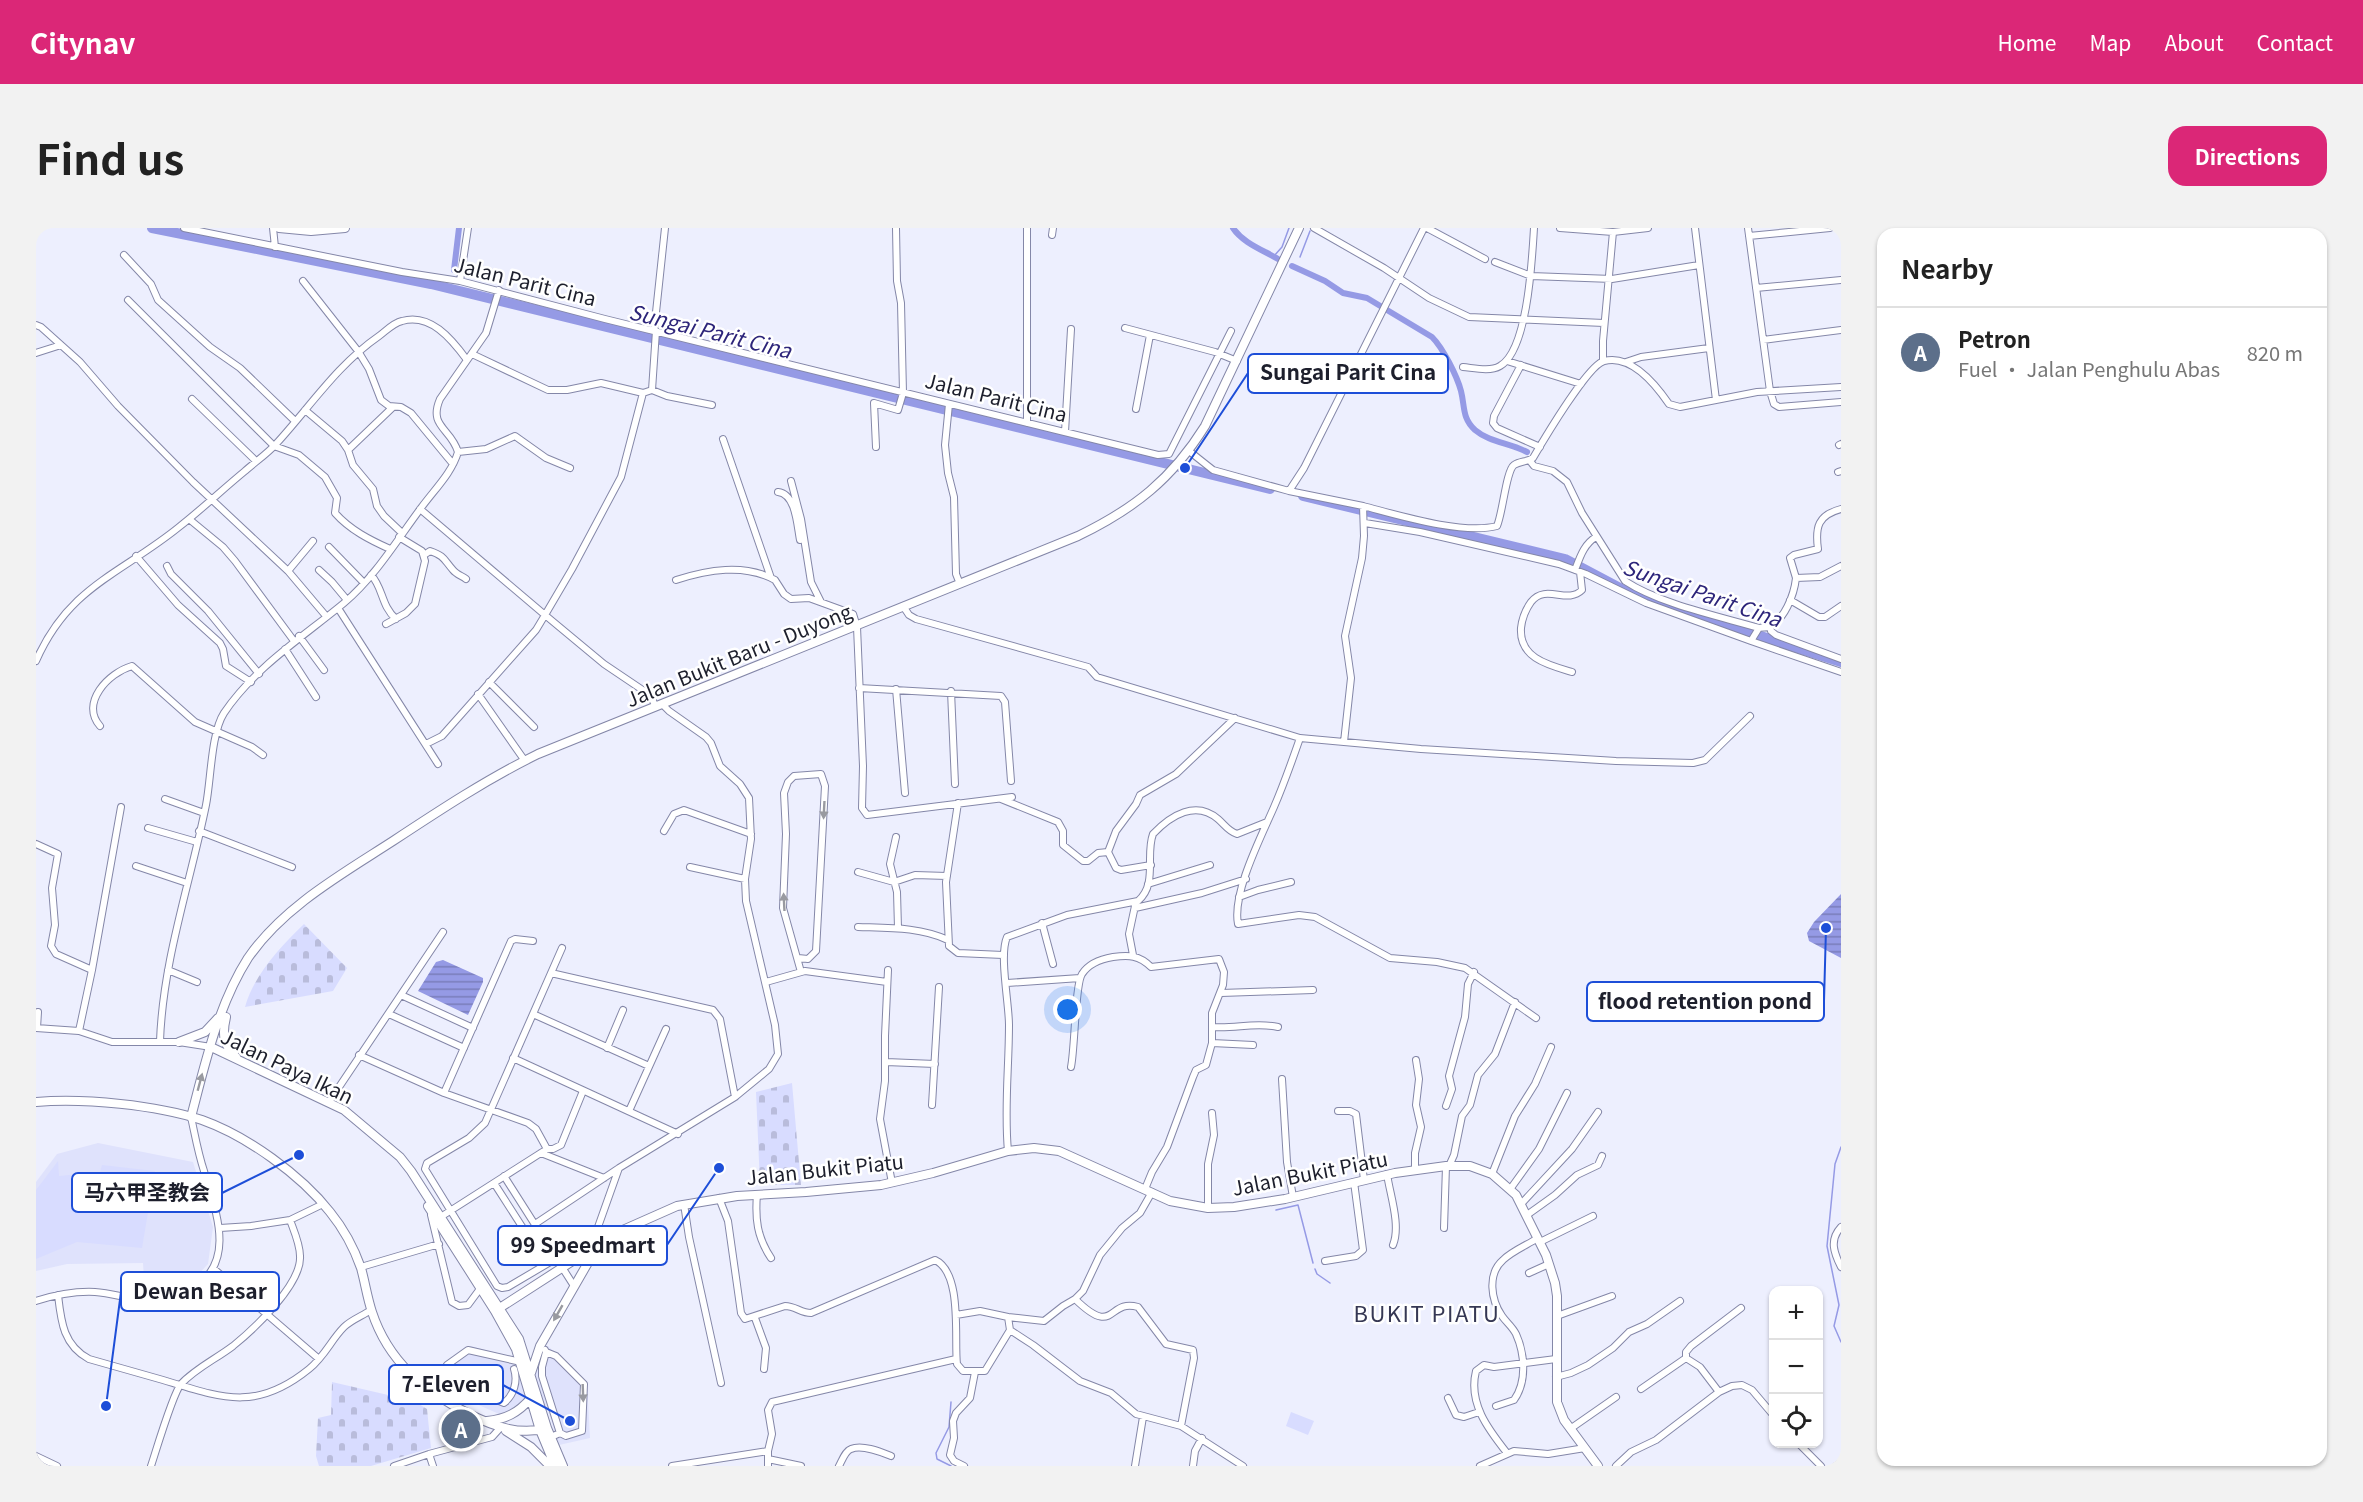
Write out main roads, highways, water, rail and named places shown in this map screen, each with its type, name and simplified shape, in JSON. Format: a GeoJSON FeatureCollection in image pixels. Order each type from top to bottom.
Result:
{"type":"FeatureCollection","features":[{"type":"Feature","properties":{"kind":"main road"},"geometry":{"type":"LineString","coordinates":[[279,228],[310,231],[345,228]]}},
{"type":"Feature","properties":{"kind":"main road","name":"Jalan Bukit Baru - Duyong"},"geometry":{"type":"LineString","coordinates":[[191,1117],[223,1010],[236,979],[249,957],[274,928],[323,886],[468,793],[525,760],[1041,551],[1102,524],[1141,500],[1171,474],[1205,426],[1299,228]]}},
{"type":"Feature","properties":{"kind":"main road"},"geometry":{"type":"LineString","coordinates":[[236,979],[223,1036],[228,1049],[243,1064]]}},
{"type":"Feature","properties":{"kind":"main road"},"geometry":{"type":"LineString","coordinates":[[179,1042],[205,1032],[223,1010]]}},
{"type":"Feature","properties":{"kind":"main road","name":"Jalan Paya Ikan"},"geometry":{"type":"LineString","coordinates":[[211,1047],[243,1064],[329,1102],[351,1115],[400,1157],[411,1171],[438,1218]]}},
{"type":"Feature","properties":{"kind":"main road"},"geometry":{"type":"LineString","coordinates":[[36,1102],[57,1100],[104,1102],[191,1117],[226,1130],[257,1149],[306,1186],[323,1204],[350,1241],[361,1267],[371,1310],[382,1336],[396,1359],[411,1376],[444,1400],[486,1421],[521,1431],[543,1429]]}},
{"type":"Feature","properties":{"kind":"main road","name":"Jalan Paya Ikan"},"geometry":{"type":"LineString","coordinates":[[376,1136],[438,1218]]}},
{"type":"Feature","properties":{"kind":"main road","name":"Jalan Bukit Piatu"},"geometry":{"type":"LineString","coordinates":[[497,1309],[559,1262],[599,1244],[632,1224],[684,1204],[757,1194],[806,1192],[892,1183],[1008,1151],[1034,1148],[1059,1151],[1182,1204],[1208,1208],[1234,1207],[1293,1197],[1387,1174],[1448,1166],[1470,1166],[1492,1174],[1510,1188],[1521,1204],[1539,1240],[1555,1283],[1557,1402],[1570,1429],[1598,1466]]}},
{"type":"Feature","properties":{"kind":"main road"},"geometry":{"type":"LineString","coordinates":[[438,1218],[519,1339],[531,1375],[543,1429],[551,1437],[563,1466]]}},
{"type":"Feature","properties":{"kind":"main road"},"geometry":{"type":"LineString","coordinates":[[531,1375],[531,1368],[599,1244]]}},
{"type":"Feature","properties":{"kind":"main road"},"geometry":{"type":"LineString","coordinates":[[497,1309],[522,1362],[531,1398],[555,1466]]}},
{"type":"Feature","properties":{"kind":"main road"},"geometry":{"type":"LineString","coordinates":[[486,1421],[508,1417],[531,1398]]}},
{"type":"Feature","properties":{"kind":"main road"},"geometry":{"type":"LineString","coordinates":[[501,1427],[531,1447],[550,1466]]}},
{"type":"Feature","properties":{"kind":"water"},"geometry":{"type":"Polygon","coordinates":[[[1841,894],[1841,958],[1809,941],[1807,933],[1814,922],[1841,894]]]}},
{"type":"Feature","properties":{"kind":"water"},"geometry":{"type":"Polygon","coordinates":[[[443,960],[483,978],[468,1015],[418,991],[436,962],[443,960]]]}},
{"type":"Feature","properties":{"kind":"waterway","name":"Sungai Parit Cina"},"geometry":{"type":"LineString","coordinates":[[152,228],[431,284],[1270,489]]}},
{"type":"Feature","properties":{"kind":"waterway"},"geometry":{"type":"LineString","coordinates":[[454,270],[459,228]]}},
{"type":"Feature","properties":{"kind":"waterway"},"geometry":{"type":"LineString","coordinates":[[1233,228],[1248,242],[1278,259]]}},
{"type":"Feature","properties":{"kind":"waterway"},"geometry":{"type":"LineString","coordinates":[[1274,256],[1282,247],[1289,228]]}},
{"type":"Feature","properties":{"kind":"waterway"},"geometry":{"type":"LineString","coordinates":[[1300,257],[1310,231]]}},
{"type":"Feature","properties":{"kind":"waterway"},"geometry":{"type":"LineString","coordinates":[[1292,266],[1325,281],[1343,293],[1367,298],[1432,337],[1445,355],[1456,378],[1466,417],[1471,426],[1487,437],[1527,452]]}},
{"type":"Feature","properties":{"kind":"waterway","name":"Sungai Parit Cina"},"geometry":{"type":"LineString","coordinates":[[1303,496],[1565,559],[1633,595],[1841,662]]}},
{"type":"Feature","properties":{"kind":"waterway"},"geometry":{"type":"LineString","coordinates":[[1841,1147],[1835,1164],[1827,1246],[1839,1305],[1834,1326],[1841,1342]]}},
{"type":"Feature","properties":{"kind":"waterway"},"geometry":{"type":"LineString","coordinates":[[1276,1210],[1298,1205],[1313,1263]]}},
{"type":"Feature","properties":{"kind":"waterway"},"geometry":{"type":"LineString","coordinates":[[1315,1269],[1317,1274],[1330,1283]]}},
{"type":"Feature","properties":{"kind":"waterway"},"geometry":{"type":"LineString","coordinates":[[951,1402],[949,1427],[936,1453],[937,1459],[951,1466]]}},
{"type":"Feature","properties":{"kind":"place","name":"Sungai Parit Cina"},"geometry":{"type":"Point","coordinates":[1185,468]}},
{"type":"Feature","properties":{"kind":"place","name":"flood retention pond"},"geometry":{"type":"Point","coordinates":[1826,928]}},
{"type":"Feature","properties":{"kind":"place","name":"马六甲圣教会"},"geometry":{"type":"Point","coordinates":[299,1155]}},
{"type":"Feature","properties":{"kind":"place","name":"99 Speedmart"},"geometry":{"type":"Point","coordinates":[719,1168]}},
{"type":"Feature","properties":{"kind":"place","name":"Dewan Besar"},"geometry":{"type":"Point","coordinates":[106,1406]}},
{"type":"Feature","properties":{"kind":"place","name":"7-Eleven"},"geometry":{"type":"Point","coordinates":[570,1421]}},
{"type":"Feature","properties":{"kind":"place","name":"Petron"},"geometry":{"type":"Point","coordinates":[461,1429]}},
{"type":"Feature","properties":{"kind":"district","name":"BUKIT PIATU"},"geometry":{"type":"Point","coordinates":[1427,1314]}}]}
